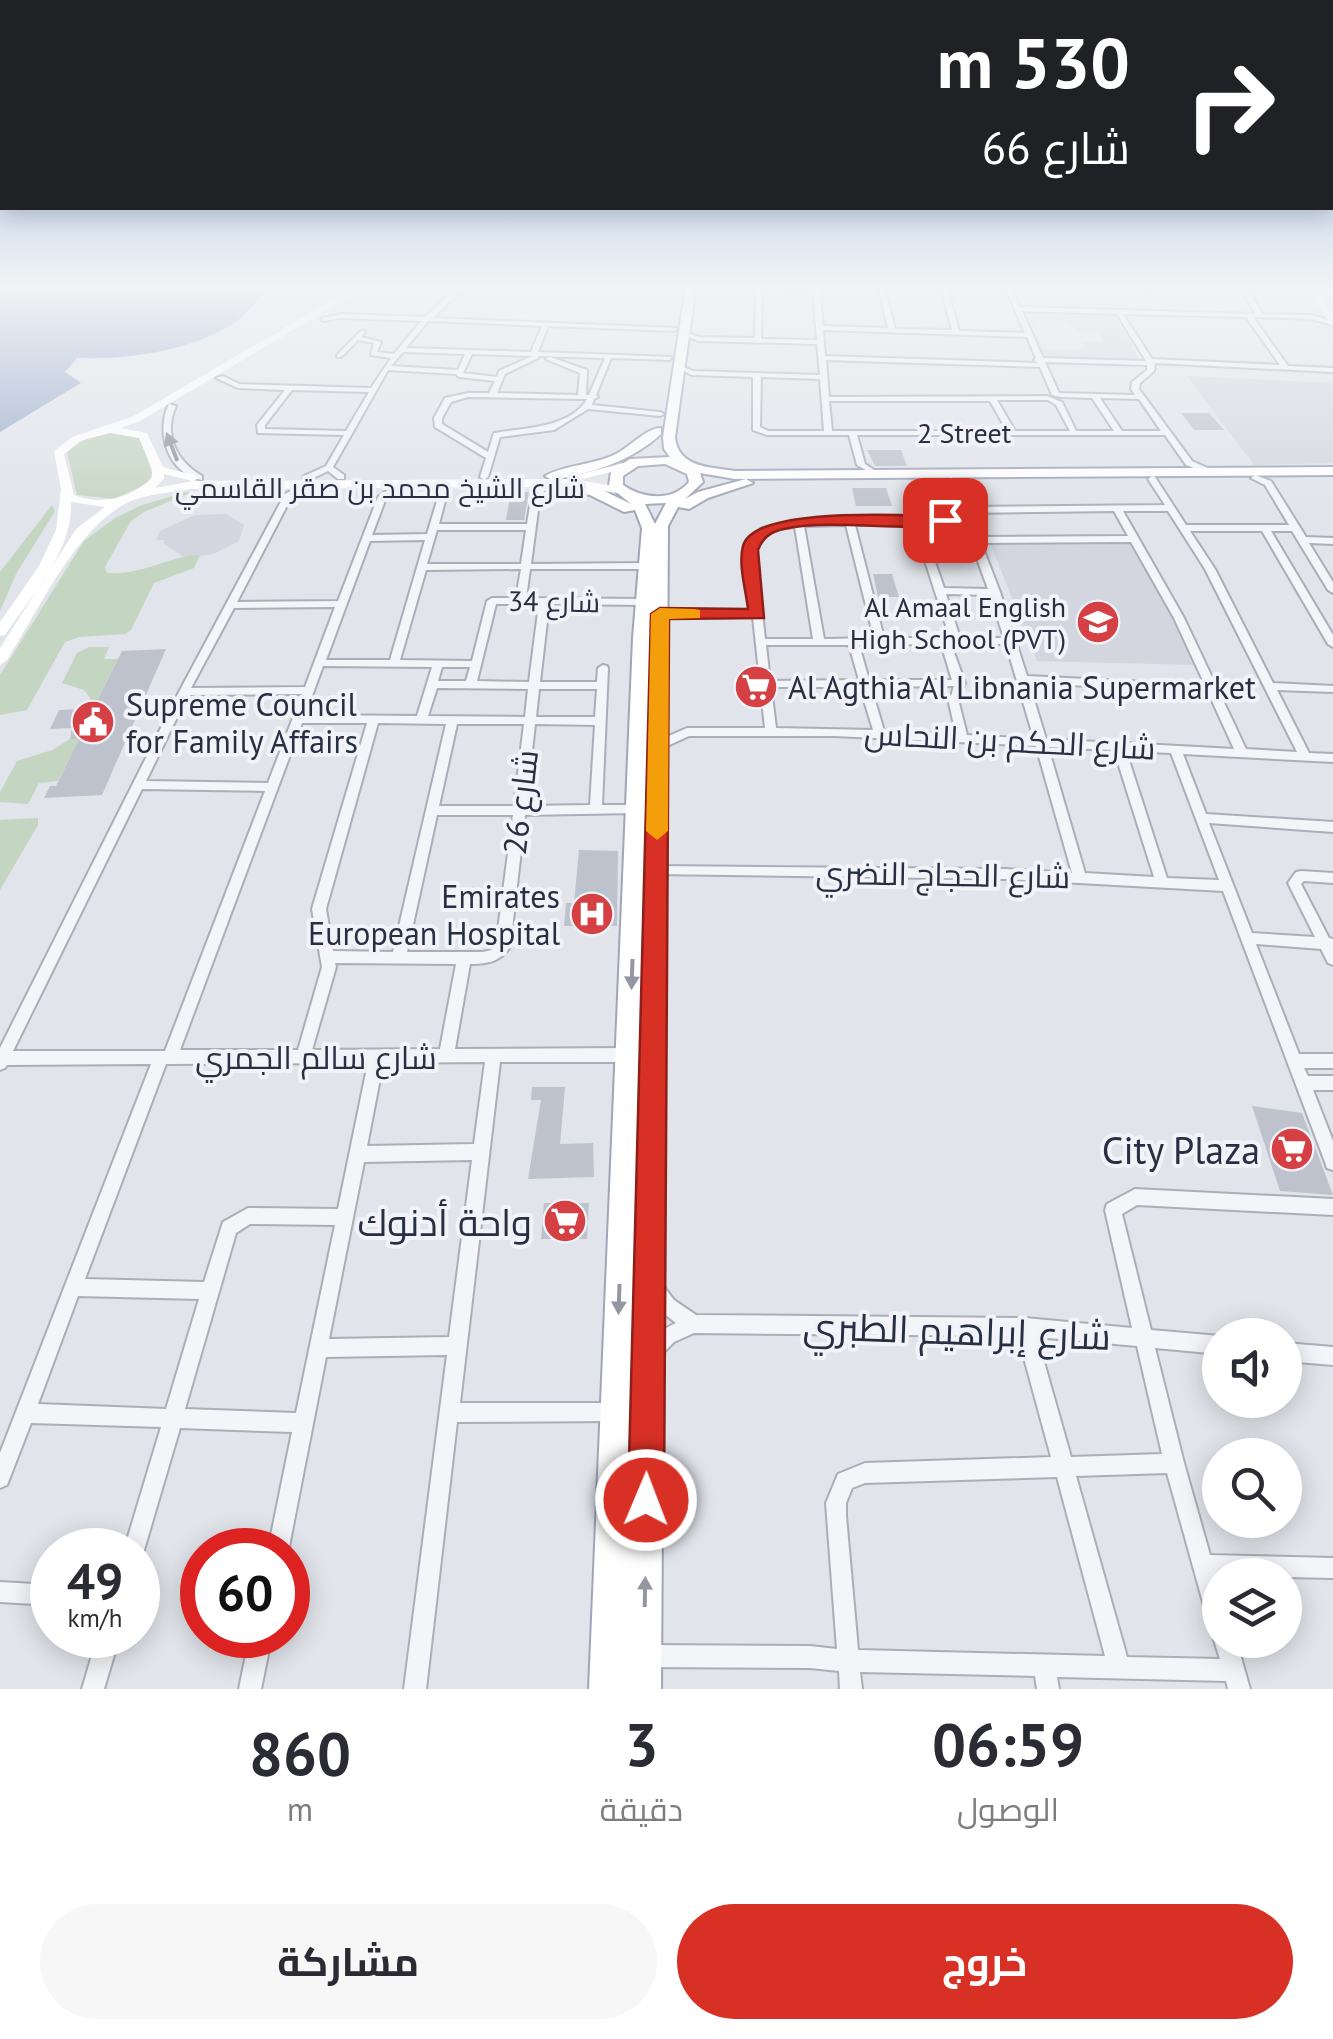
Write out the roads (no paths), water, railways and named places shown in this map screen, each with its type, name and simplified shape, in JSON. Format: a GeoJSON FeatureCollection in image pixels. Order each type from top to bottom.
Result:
{"type":"FeatureCollection","features":[{"type":"Feature","properties":{"kind":"main road"},"geometry":{"type":"LineString","coordinates":[[0,632],[58,540],[66,513],[58,454],[76,439],[136,419],[236,364]]}},
{"type":"Feature","properties":{"kind":"main road"},"geometry":{"type":"LineString","coordinates":[[0,660],[74,542],[100,514],[154,484],[158,469],[144,434],[150,422],[245,364]]}},
{"type":"Feature","properties":{"kind":"main road"},"geometry":{"type":"LineString","coordinates":[[607,1689],[637,810],[654,536],[647,520],[614,480],[663,434],[676,364]]}},
{"type":"Feature","properties":{"kind":"main road"},"geometry":{"type":"LineString","coordinates":[[644,1689],[660,719],[646,566],[654,536],[667,510],[696,482],[663,434],[660,414],[675,368]]}},
{"type":"Feature","properties":{"kind":"main road"},"geometry":{"type":"LineString","coordinates":[[99,432],[129,430],[146,439]]}},
{"type":"Feature","properties":{"kind":"main road"},"geometry":{"type":"LineString","coordinates":[[663,434],[704,465],[753,478]]}},
{"type":"Feature","properties":{"kind":"main road"},"geometry":{"type":"LineString","coordinates":[[553,481],[614,461],[663,434]]}},
{"type":"Feature","properties":{"kind":"main road"},"geometry":{"type":"LineString","coordinates":[[631,464],[667,460],[722,475],[753,478],[1265,480],[1333,474]]}},
{"type":"Feature","properties":{"kind":"main road","name":"شارع الشيخ محمد بن صقر القاسمي"},"geometry":{"type":"LineString","coordinates":[[133,497],[195,482],[524,484],[600,474],[631,464]]}},
{"type":"Feature","properties":{"kind":"main road"},"geometry":{"type":"LineString","coordinates":[[626,494],[662,500],[753,478],[856,470],[876,474],[1096,472],[1186,467],[1209,472],[1333,474]]}},
{"type":"Feature","properties":{"kind":"main road","name":"شارع الشيخ محمد بن صقر القاسمي"},"geometry":{"type":"LineString","coordinates":[[158,469],[195,482],[277,485],[342,478],[484,477],[553,481],[626,494]]}},
{"type":"Feature","properties":{"kind":"main road"},"geometry":{"type":"LineString","coordinates":[[1056,479],[1096,472]]}},
{"type":"Feature","properties":{"kind":"main road"},"geometry":{"type":"LineString","coordinates":[[654,536],[690,502],[753,478]]}},
{"type":"Feature","properties":{"kind":"main road"},"geometry":{"type":"LineString","coordinates":[[553,481],[618,501],[654,536]]}},
{"type":"Feature","properties":{"kind":"main road"},"geometry":{"type":"LineString","coordinates":[[74,542],[122,510],[195,482]]}},
{"type":"Feature","properties":{"kind":"main road"},"geometry":{"type":"LineString","coordinates":[[64,492],[87,503],[133,497]]}},
{"type":"Feature","properties":{"kind":"street"},"geometry":{"type":"LineString","coordinates":[[0,1059],[184,692],[288,496],[329,468],[389,364]]}},
{"type":"Feature","properties":{"kind":"street"},"geometry":{"type":"LineString","coordinates":[[459,372],[463,364]]}},
{"type":"Feature","properties":{"kind":"street"},"geometry":{"type":"LineString","coordinates":[[492,395],[498,379],[518,364]]}},
{"type":"Feature","properties":{"kind":"street"},"geometry":{"type":"LineString","coordinates":[[562,364],[584,372],[582,396]]}},
{"type":"Feature","properties":{"kind":"street"},"geometry":{"type":"LineString","coordinates":[[484,477],[499,434],[551,428],[587,406],[606,364]]}},
{"type":"Feature","properties":{"kind":"street"},"geometry":{"type":"LineString","coordinates":[[652,364],[692,373],[823,377]]}},
{"type":"Feature","properties":{"kind":"street"},"geometry":{"type":"LineString","coordinates":[[822,364],[828,433]]}},
{"type":"Feature","properties":{"kind":"street"},"geometry":{"type":"LineString","coordinates":[[1040,364],[1073,430]]}},
{"type":"Feature","properties":{"kind":"street"},"geometry":{"type":"LineString","coordinates":[[1150,364],[1150,371],[1135,386],[1186,467]]}},
{"type":"Feature","properties":{"kind":"street"},"geometry":{"type":"LineString","coordinates":[[1191,364],[1333,370]]}},
{"type":"Feature","properties":{"kind":"street"},"geometry":{"type":"LineString","coordinates":[[1283,364],[1286,368]]}},
{"type":"Feature","properties":{"kind":"street"},"geometry":{"type":"LineString","coordinates":[[386,368],[459,372],[466,377],[498,379]]}},
{"type":"Feature","properties":{"kind":"street","name":"2 Street"},"geometry":{"type":"LineString","coordinates":[[757,375],[756,426],[760,431],[1167,433]]}},
{"type":"Feature","properties":{"kind":"street"},"geometry":{"type":"LineString","coordinates":[[220,378],[232,385],[371,390]]}},
{"type":"Feature","properties":{"kind":"street"},"geometry":{"type":"LineString","coordinates":[[290,388],[261,425],[261,431],[347,433]]}},
{"type":"Feature","properties":{"kind":"street"},"geometry":{"type":"LineString","coordinates":[[825,399],[1140,396]]}},
{"type":"Feature","properties":{"kind":"street"},"geometry":{"type":"LineString","coordinates":[[490,457],[441,429],[437,422],[452,398],[594,397]]}},
{"type":"Feature","properties":{"kind":"street"},"geometry":{"type":"LineString","coordinates":[[1094,397],[1120,434]]}},
{"type":"Feature","properties":{"kind":"street"},"geometry":{"type":"LineString","coordinates":[[992,398],[1012,432]]}},
{"type":"Feature","properties":{"kind":"street"},"geometry":{"type":"LineString","coordinates":[[172,406],[164,423],[177,463],[195,482]]}},
{"type":"Feature","properties":{"kind":"street"},"geometry":{"type":"LineString","coordinates":[[587,406],[660,414]]}},
{"type":"Feature","properties":{"kind":"street"},"geometry":{"type":"LineString","coordinates":[[852,432],[856,470]]}},
{"type":"Feature","properties":{"kind":"street"},"geometry":{"type":"LineString","coordinates":[[329,468],[342,478]]}},
{"type":"Feature","properties":{"kind":"street"},"geometry":{"type":"LineString","coordinates":[[1152,479],[1186,528],[1304,756]]}},
{"type":"Feature","properties":{"kind":"street"},"geometry":{"type":"LineString","coordinates":[[951,480],[977,540],[1024,679],[1080,877]]}},
{"type":"Feature","properties":{"kind":"street"},"geometry":{"type":"LineString","coordinates":[[1265,480],[1333,590]]}},
{"type":"Feature","properties":{"kind":"street"},"geometry":{"type":"LineString","coordinates":[[521,600],[536,494],[553,481]]}},
{"type":"Feature","properties":{"kind":"street"},"geometry":{"type":"LineString","coordinates":[[360,484],[377,490],[382,497]]}},
{"type":"Feature","properties":{"kind":"street"},"geometry":{"type":"LineString","coordinates":[[0,1478],[272,788],[382,497],[402,484]]}},
{"type":"Feature","properties":{"kind":"street"},"geometry":{"type":"LineString","coordinates":[[524,484],[536,494]]}},
{"type":"Feature","properties":{"kind":"street"},"geometry":{"type":"LineString","coordinates":[[277,485],[288,496]]}},
{"type":"Feature","properties":{"kind":"street"},"geometry":{"type":"LineString","coordinates":[[394,664],[441,501]]}},
{"type":"Feature","properties":{"kind":"street"},"geometry":{"type":"LineString","coordinates":[[771,732],[751,543],[769,528],[799,523],[1172,508]]}},
{"type":"Feature","properties":{"kind":"street"},"geometry":{"type":"LineString","coordinates":[[1117,509],[1213,689],[1241,752]]}},
{"type":"Feature","properties":{"kind":"street"},"geometry":{"type":"LineString","coordinates":[[917,521],[939,591],[960,683],[954,704],[962,736]]}},
{"type":"Feature","properties":{"kind":"street"},"geometry":{"type":"LineString","coordinates":[[850,522],[880,642]]}},
{"type":"Feature","properties":{"kind":"street"},"geometry":{"type":"LineString","coordinates":[[799,523],[819,642]]}},
{"type":"Feature","properties":{"kind":"street"},"geometry":{"type":"LineString","coordinates":[[366,538],[532,527]]}},
{"type":"Feature","properties":{"kind":"street"},"geometry":{"type":"LineString","coordinates":[[1186,528],[1294,528]]}},
{"type":"Feature","properties":{"kind":"street"},"geometry":{"type":"LineString","coordinates":[[1265,528],[1333,644]]}},
{"type":"Feature","properties":{"kind":"street"},"geometry":{"type":"LineString","coordinates":[[977,540],[1135,539]]}},
{"type":"Feature","properties":{"kind":"street"},"geometry":{"type":"LineString","coordinates":[[1302,540],[1333,541]]}},
{"type":"Feature","properties":{"kind":"street"},"geometry":{"type":"LineString","coordinates":[[422,567],[646,566]]}},
{"type":"Feature","properties":{"kind":"street"},"geometry":{"type":"LineString","coordinates":[[939,591],[995,592]]}},
{"type":"Feature","properties":{"kind":"street","name":"شارع 34"},"geometry":{"type":"LineString","coordinates":[[472,684],[490,602],[544,600],[758,614]]}},
{"type":"Feature","properties":{"kind":"street","name":"شارع 26"},"geometry":{"type":"LineString","coordinates":[[330,957],[490,957],[503,946],[544,600]]}},
{"type":"Feature","properties":{"kind":"street"},"geometry":{"type":"LineString","coordinates":[[232,604],[341,604]]}},
{"type":"Feature","properties":{"kind":"street"},"geometry":{"type":"LineString","coordinates":[[761,642],[1011,641]]}},
{"type":"Feature","properties":{"kind":"street"},"geometry":{"type":"LineString","coordinates":[[853,642],[879,733]]}},
{"type":"Feature","properties":{"kind":"street"},"geometry":{"type":"LineString","coordinates":[[319,663],[476,664]]}},
{"type":"Feature","properties":{"kind":"street"},"geometry":{"type":"LineString","coordinates":[[422,720],[438,664]]}},
{"type":"Feature","properties":{"kind":"street"},"geometry":{"type":"LineString","coordinates":[[596,810],[603,668]]}},
{"type":"Feature","properties":{"kind":"street"},"geometry":{"type":"LineString","coordinates":[[1024,679],[1213,689]]}},
{"type":"Feature","properties":{"kind":"street"},"geometry":{"type":"LineString","coordinates":[[766,684],[960,683]]}},
{"type":"Feature","properties":{"kind":"street"},"geometry":{"type":"LineString","coordinates":[[432,684],[602,686]]}},
{"type":"Feature","properties":{"kind":"street"},"geometry":{"type":"LineString","coordinates":[[1270,686],[1333,689]]}},
{"type":"Feature","properties":{"kind":"street"},"geometry":{"type":"LineString","coordinates":[[184,692],[309,690]]}},
{"type":"Feature","properties":{"kind":"street","name":"شارع 26"},"geometry":{"type":"LineString","coordinates":[[298,719],[600,721]]}},
{"type":"Feature","properties":{"kind":"street"},"geometry":{"type":"LineString","coordinates":[[303,1057],[330,957],[319,923],[319,908],[374,719]]}},
{"type":"Feature","properties":{"kind":"street","name":"شارع الحكم بن النحاس"},"geometry":{"type":"LineString","coordinates":[[660,719],[687,732]]}},
{"type":"Feature","properties":{"kind":"street"},"geometry":{"type":"LineString","coordinates":[[400,956],[452,720]]}},
{"type":"Feature","properties":{"kind":"street","name":"شارع الحكم بن النحاس"},"geometry":{"type":"LineString","coordinates":[[659,745],[687,732],[879,733],[1333,758]]}},
{"type":"Feature","properties":{"kind":"street"},"geometry":{"type":"LineString","coordinates":[[1118,746],[1162,882]]}},
{"type":"Feature","properties":{"kind":"street"},"geometry":{"type":"LineString","coordinates":[[1176,748],[1333,1162]]}},
{"type":"Feature","properties":{"kind":"street"},"geometry":{"type":"LineString","coordinates":[[139,785],[272,788]]}},
{"type":"Feature","properties":{"kind":"street"},"geometry":{"type":"LineString","coordinates":[[432,811],[637,810]]}},
{"type":"Feature","properties":{"kind":"street"},"geometry":{"type":"LineString","coordinates":[[1203,818],[1333,826]]}},
{"type":"Feature","properties":{"kind":"street","name":"شارع الحجاج النضري"},"geometry":{"type":"LineString","coordinates":[[657,870],[1080,877],[1228,886]]}},
{"type":"Feature","properties":{"kind":"street"},"geometry":{"type":"LineString","coordinates":[[1333,878],[1301,876],[1294,882],[1329,944],[1333,960]]}},
{"type":"Feature","properties":{"kind":"street"},"geometry":{"type":"LineString","coordinates":[[1251,938],[1329,944]]}},
{"type":"Feature","properties":{"kind":"street"},"geometry":{"type":"LineString","coordinates":[[446,1056],[464,958]]}},
{"type":"Feature","properties":{"kind":"street","name":"شارع سالم الجمري"},"geometry":{"type":"LineString","coordinates":[[0,1059],[629,1055]]}},
{"type":"Feature","properties":{"kind":"street"},"geometry":{"type":"LineString","coordinates":[[283,1528],[377,1056]]}},
{"type":"Feature","properties":{"kind":"street"},"geometry":{"type":"LineString","coordinates":[[415,1689],[493,1056]]}},
{"type":"Feature","properties":{"kind":"street"},"geometry":{"type":"LineString","coordinates":[[1295,1061],[1333,1061]]}},
{"type":"Feature","properties":{"kind":"street"},"geometry":{"type":"LineString","coordinates":[[1304,1083],[1333,1084]]}},
{"type":"Feature","properties":{"kind":"street"},"geometry":{"type":"LineString","coordinates":[[358,1154],[482,1152]]}},
{"type":"Feature","properties":{"kind":"street"},"geometry":{"type":"LineString","coordinates":[[1202,1565],[1113,1210],[1135,1197],[1333,1207]]}},
{"type":"Feature","properties":{"kind":"street"},"geometry":{"type":"LineString","coordinates":[[140,1528],[227,1233],[238,1219],[248,1216],[345,1217]]}},
{"type":"Feature","properties":{"kind":"street"},"geometry":{"type":"LineString","coordinates":[[648,1357],[668,1336],[693,1324],[668,1306],[650,1281]]}},
{"type":"Feature","properties":{"kind":"street"},"geometry":{"type":"LineString","coordinates":[[73,1287],[210,1291]]}},
{"type":"Feature","properties":{"kind":"street","name":"شارع إبراهيم الطبري"},"geometry":{"type":"LineString","coordinates":[[693,1324],[1025,1327],[1202,1343]]}},
{"type":"Feature","properties":{"kind":"street"},"geometry":{"type":"LineString","coordinates":[[1025,1327],[1119,1667]]}},
{"type":"Feature","properties":{"kind":"street"},"geometry":{"type":"LineString","coordinates":[[318,1348],[457,1346]]}},
{"type":"Feature","properties":{"kind":"street"},"geometry":{"type":"LineString","coordinates":[[1302,1353],[1333,1356]]}},
{"type":"Feature","properties":{"kind":"street"},"geometry":{"type":"LineString","coordinates":[[449,1414],[615,1412]]}},
{"type":"Feature","properties":{"kind":"street"},"geometry":{"type":"LineString","coordinates":[[25,1413],[304,1423]]}},
{"type":"Feature","properties":{"kind":"street"},"geometry":{"type":"LineString","coordinates":[[851,1689],[836,1503],[846,1481],[865,1473],[1174,1463]]}},
{"type":"Feature","properties":{"kind":"street"},"geometry":{"type":"LineString","coordinates":[[1302,1567],[1333,1568]]}},
{"type":"Feature","properties":{"kind":"street"},"geometry":{"type":"LineString","coordinates":[[0,1592],[30,1594]]}},
{"type":"Feature","properties":{"kind":"street"},"geometry":{"type":"LineString","coordinates":[[644,1656],[1119,1667],[1236,1679]]}},
{"type":"Feature","properties":{"kind":"street"},"geometry":{"type":"LineString","coordinates":[[93,1689],[102,1658]]}},
{"type":"Feature","properties":{"kind":"street"},"geometry":{"type":"LineString","coordinates":[[250,1689],[256,1658]]}},
{"type":"Feature","properties":{"kind":"street"},"geometry":{"type":"LineString","coordinates":[[1044,1665],[1048,1689]]}},
{"type":"Feature","properties":{"kind":"water"},"geometry":{"type":"Polygon","coordinates":[[[0,364],[72,364],[65,372],[81,383],[0,432],[0,364]]]}},
{"type":"Feature","properties":{"kind":"place","name":"Al Amaal English High School (PVT)"},"geometry":{"type":"Point","coordinates":[1098,622]}},
{"type":"Feature","properties":{"kind":"place","name":"Al Agthia Al Libnania Supermarket"},"geometry":{"type":"Point","coordinates":[756,687]}},
{"type":"Feature","properties":{"kind":"place","name":"Supreme Council for Family Affairs"},"geometry":{"type":"Point","coordinates":[93,722]}},
{"type":"Feature","properties":{"kind":"place","name":"Emirates European Hospital"},"geometry":{"type":"Point","coordinates":[592,914]}},
{"type":"Feature","properties":{"kind":"place","name":"City Plaza"},"geometry":{"type":"Point","coordinates":[1292,1149]}},
{"type":"Feature","properties":{"kind":"place","name":"واحة أدنوك"},"geometry":{"type":"Point","coordinates":[565,1221]}}]}
